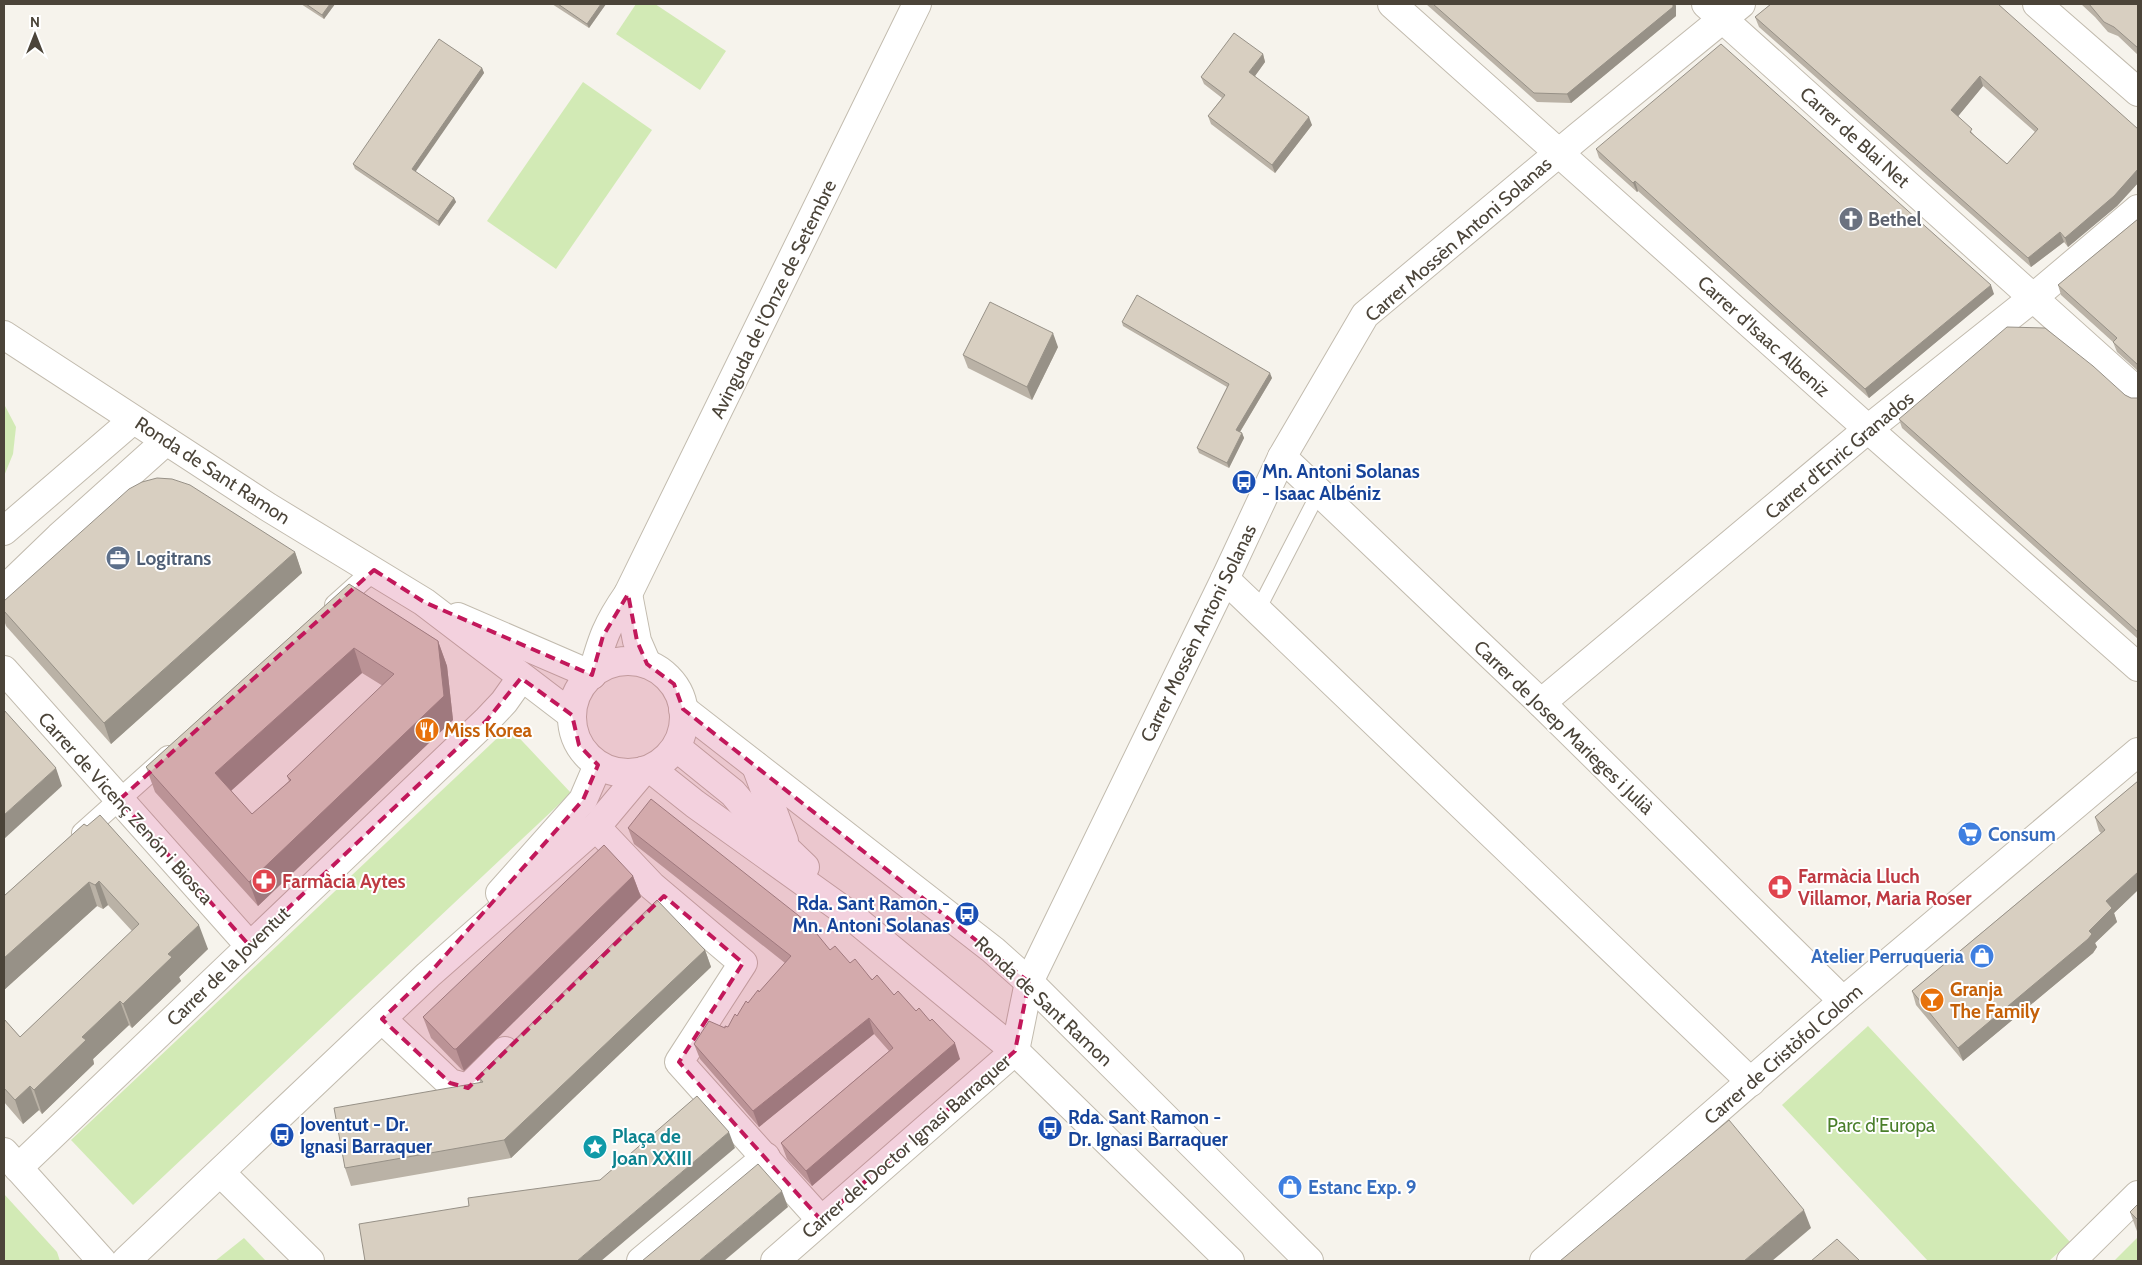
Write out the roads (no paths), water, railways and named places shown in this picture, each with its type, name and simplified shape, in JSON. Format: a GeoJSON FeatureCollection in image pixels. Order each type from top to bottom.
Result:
{"type":"FeatureCollection","features":[{"type":"Feature","properties":{"kind":"street","name":"Avinguda de l'Onze de Setembre"},"geometry":{"type":"LineString","coordinates":[[592,675],[610,619],[628,594],[917,4]]}},
{"type":"Feature","properties":{"kind":"street","name":"Carrer d'Isaac Albeniz"},"geometry":{"type":"LineString","coordinates":[[1392,4],[2138,667]]}},
{"type":"Feature","properties":{"kind":"street"},"geometry":{"type":"LineString","coordinates":[[2037,4],[2138,92]]}},
{"type":"Feature","properties":{"kind":"street","name":"Carrer Mossèn Antoni Solanas"},"geometry":{"type":"LineString","coordinates":[[1015,1051],[1028,982],[1225,579],[1282,457],[1365,315],[1559,152],[1723,9]]}},
{"type":"Feature","properties":{"kind":"street","name":"Carrer de Blai Net"},"geometry":{"type":"LineString","coordinates":[[1723,9],[2138,392]]}},
{"type":"Feature","properties":{"kind":"street","name":"Carrer d'Enric Granados"},"geometry":{"type":"LineString","coordinates":[[1541,703],[1868,429],[2034,297],[2138,209]]}},
{"type":"Feature","properties":{"kind":"street","name":"Ronda de Sant Ramon"},"geometry":{"type":"LineString","coordinates":[[4,335],[268,507],[424,602],[521,678],[572,715]]}},
{"type":"Feature","properties":{"kind":"street"},"geometry":{"type":"LineString","coordinates":[[4,531],[133,420]]}},
{"type":"Feature","properties":{"kind":"street"},"geometry":{"type":"LineString","coordinates":[[4,590],[59,536],[166,441]]}},
{"type":"Feature","properties":{"kind":"street","name":"Carrer de Josep Marieges i Julià"},"geometry":{"type":"LineString","coordinates":[[1282,457],[1541,703],[1844,1001]]}},
{"type":"Feature","properties":{"kind":"street"},"geometry":{"type":"LineString","coordinates":[[32,507],[59,536]]}},
{"type":"Feature","properties":{"kind":"street"},"geometry":{"type":"LineString","coordinates":[[323,616],[374,570]]}},
{"type":"Feature","properties":{"kind":"street"},"geometry":{"type":"LineString","coordinates":[[1225,579],[1752,1082]]}},
{"type":"Feature","properties":{"kind":"street"},"geometry":{"type":"LineString","coordinates":[[628,594],[637,642],[647,664]]}},
{"type":"Feature","properties":{"kind":"street","name":"Ronda de Sant Ramon"},"geometry":{"type":"LineString","coordinates":[[424,602],[592,675]]}},
{"type":"Feature","properties":{"kind":"street"},"geometry":{"type":"LineString","coordinates":[[630,661],[647,664],[662,672],[674,684],[682,699],[684,709],[683,732],[676,747],[665,760],[635,774],[618,773],[598,765],[589,758],[579,744],[572,728],[572,715],[576,695],[585,680],[598,670],[614,663],[630,661]]}},
{"type":"Feature","properties":{"kind":"street","name":"Carrer de Vicenç Zenón i Biosca"},"geometry":{"type":"LineString","coordinates":[[4,670],[249,945]]}},
{"type":"Feature","properties":{"kind":"street","name":"Carrer de la Joventut"},"geometry":{"type":"LineString","coordinates":[[11,1160],[249,945],[487,720],[504,702],[521,678]]}},
{"type":"Feature","properties":{"kind":"street","name":"Ronda de Sant Ramon"},"geometry":{"type":"LineString","coordinates":[[684,709],[993,950],[1028,982],[1309,1261]]}},
{"type":"Feature","properties":{"kind":"street"},"geometry":{"type":"LineString","coordinates":[[69,845],[185,741]]}},
{"type":"Feature","properties":{"kind":"street","name":"Ronda de Sant Ramon"},"geometry":{"type":"LineString","coordinates":[[676,747],[732,793],[753,817],[786,847],[850,915]]}},
{"type":"Feature","properties":{"kind":"street","name":"Carrer de Cristòfol Colom"},"geometry":{"type":"LineString","coordinates":[[1544,1261],[1844,1001],[2138,752]]}},
{"type":"Feature","properties":{"kind":"street"},"geometry":{"type":"LineString","coordinates":[[428,975],[583,800],[598,765]]}},
{"type":"Feature","properties":{"kind":"street","name":"Ronda de Sant Ramon"},"geometry":{"type":"LineString","coordinates":[[756,766],[786,847]]}},
{"type":"Feature","properties":{"kind":"street"},"geometry":{"type":"LineString","coordinates":[[126,1261],[428,975],[596,827],[647,770]]}},
{"type":"Feature","properties":{"kind":"street","name":"Ronda de Sant Ramon"},"geometry":{"type":"LineString","coordinates":[[647,770],[850,915],[1015,1051],[1230,1261]]}},
{"type":"Feature","properties":{"kind":"street"},"geometry":{"type":"LineString","coordinates":[[596,827],[664,896],[743,964],[679,1062],[821,1220]]}},
{"type":"Feature","properties":{"kind":"street"},"geometry":{"type":"LineString","coordinates":[[643,917],[664,896]]}},
{"type":"Feature","properties":{"kind":"street"},"geometry":{"type":"LineString","coordinates":[[382,1020],[450,1083],[468,1088],[524,1033]]}},
{"type":"Feature","properties":{"kind":"street","name":"Carrer del Doctor Ignasi Barraquer"},"geometry":{"type":"LineString","coordinates":[[775,1261],[1015,1051]]}},
{"type":"Feature","properties":{"kind":"street"},"geometry":{"type":"LineString","coordinates":[[641,1261],[766,1157]]}},
{"type":"Feature","properties":{"kind":"street"},"geometry":{"type":"LineString","coordinates":[[11,1160],[102,1261]]}},
{"type":"Feature","properties":{"kind":"street"},"geometry":{"type":"LineString","coordinates":[[221,1173],[310,1261]]}},
{"type":"Feature","properties":{"kind":"street"},"geometry":{"type":"LineString","coordinates":[[2071,1261],[2138,1195]]}},
{"type":"Feature","properties":{"kind":"lane"},"geometry":{"type":"LineString","coordinates":[[1258,610],[1319,492]]}},
{"type":"Feature","properties":{"kind":"place","name":"Bethel"},"geometry":{"type":"Point","coordinates":[1851,219]}},
{"type":"Feature","properties":{"kind":"place","name":"Mn. Antoni Solanas - Isaac Albéniz"},"geometry":{"type":"Point","coordinates":[1244,482]}},
{"type":"Feature","properties":{"kind":"place","name":"Logitrans"},"geometry":{"type":"Point","coordinates":[118,558]}},
{"type":"Feature","properties":{"kind":"place","name":"Miss Korea"},"geometry":{"type":"Point","coordinates":[427,730]}},
{"type":"Feature","properties":{"kind":"place","name":"Consum"},"geometry":{"type":"Point","coordinates":[1970,834]}},
{"type":"Feature","properties":{"kind":"place","name":"Farmàcia Aytes"},"geometry":{"type":"Point","coordinates":[264,881]}},
{"type":"Feature","properties":{"kind":"place","name":"Farmàcia Lluch Villamor, Maria Roser"},"geometry":{"type":"Point","coordinates":[1780,887]}},
{"type":"Feature","properties":{"kind":"place","name":"Rda. Sant Ramon - Mn. Antoni Solanas"},"geometry":{"type":"Point","coordinates":[967,914]}},
{"type":"Feature","properties":{"kind":"place","name":"Atelier Perruqueria"},"geometry":{"type":"Point","coordinates":[1982,956]}},
{"type":"Feature","properties":{"kind":"place","name":"Granja The Family"},"geometry":{"type":"Point","coordinates":[1932,1000]}},
{"type":"Feature","properties":{"kind":"place","name":"Rda. Sant Ramon - Dr. Ignasi Barraquer"},"geometry":{"type":"Point","coordinates":[1050,1128]}},
{"type":"Feature","properties":{"kind":"place","name":"Joventut - Dr. Ignasi Barraquer"},"geometry":{"type":"Point","coordinates":[282,1135]}},
{"type":"Feature","properties":{"kind":"place","name":"Plaça de Joan XXIII"},"geometry":{"type":"Point","coordinates":[595,1147]}},
{"type":"Feature","properties":{"kind":"place","name":"Estanc Exp. 9"},"geometry":{"type":"Point","coordinates":[1290,1187]}},
{"type":"Feature","properties":{"kind":"park label","name":"Parc d'Europa"},"geometry":{"type":"Point","coordinates":[1881,1125]}}]}
